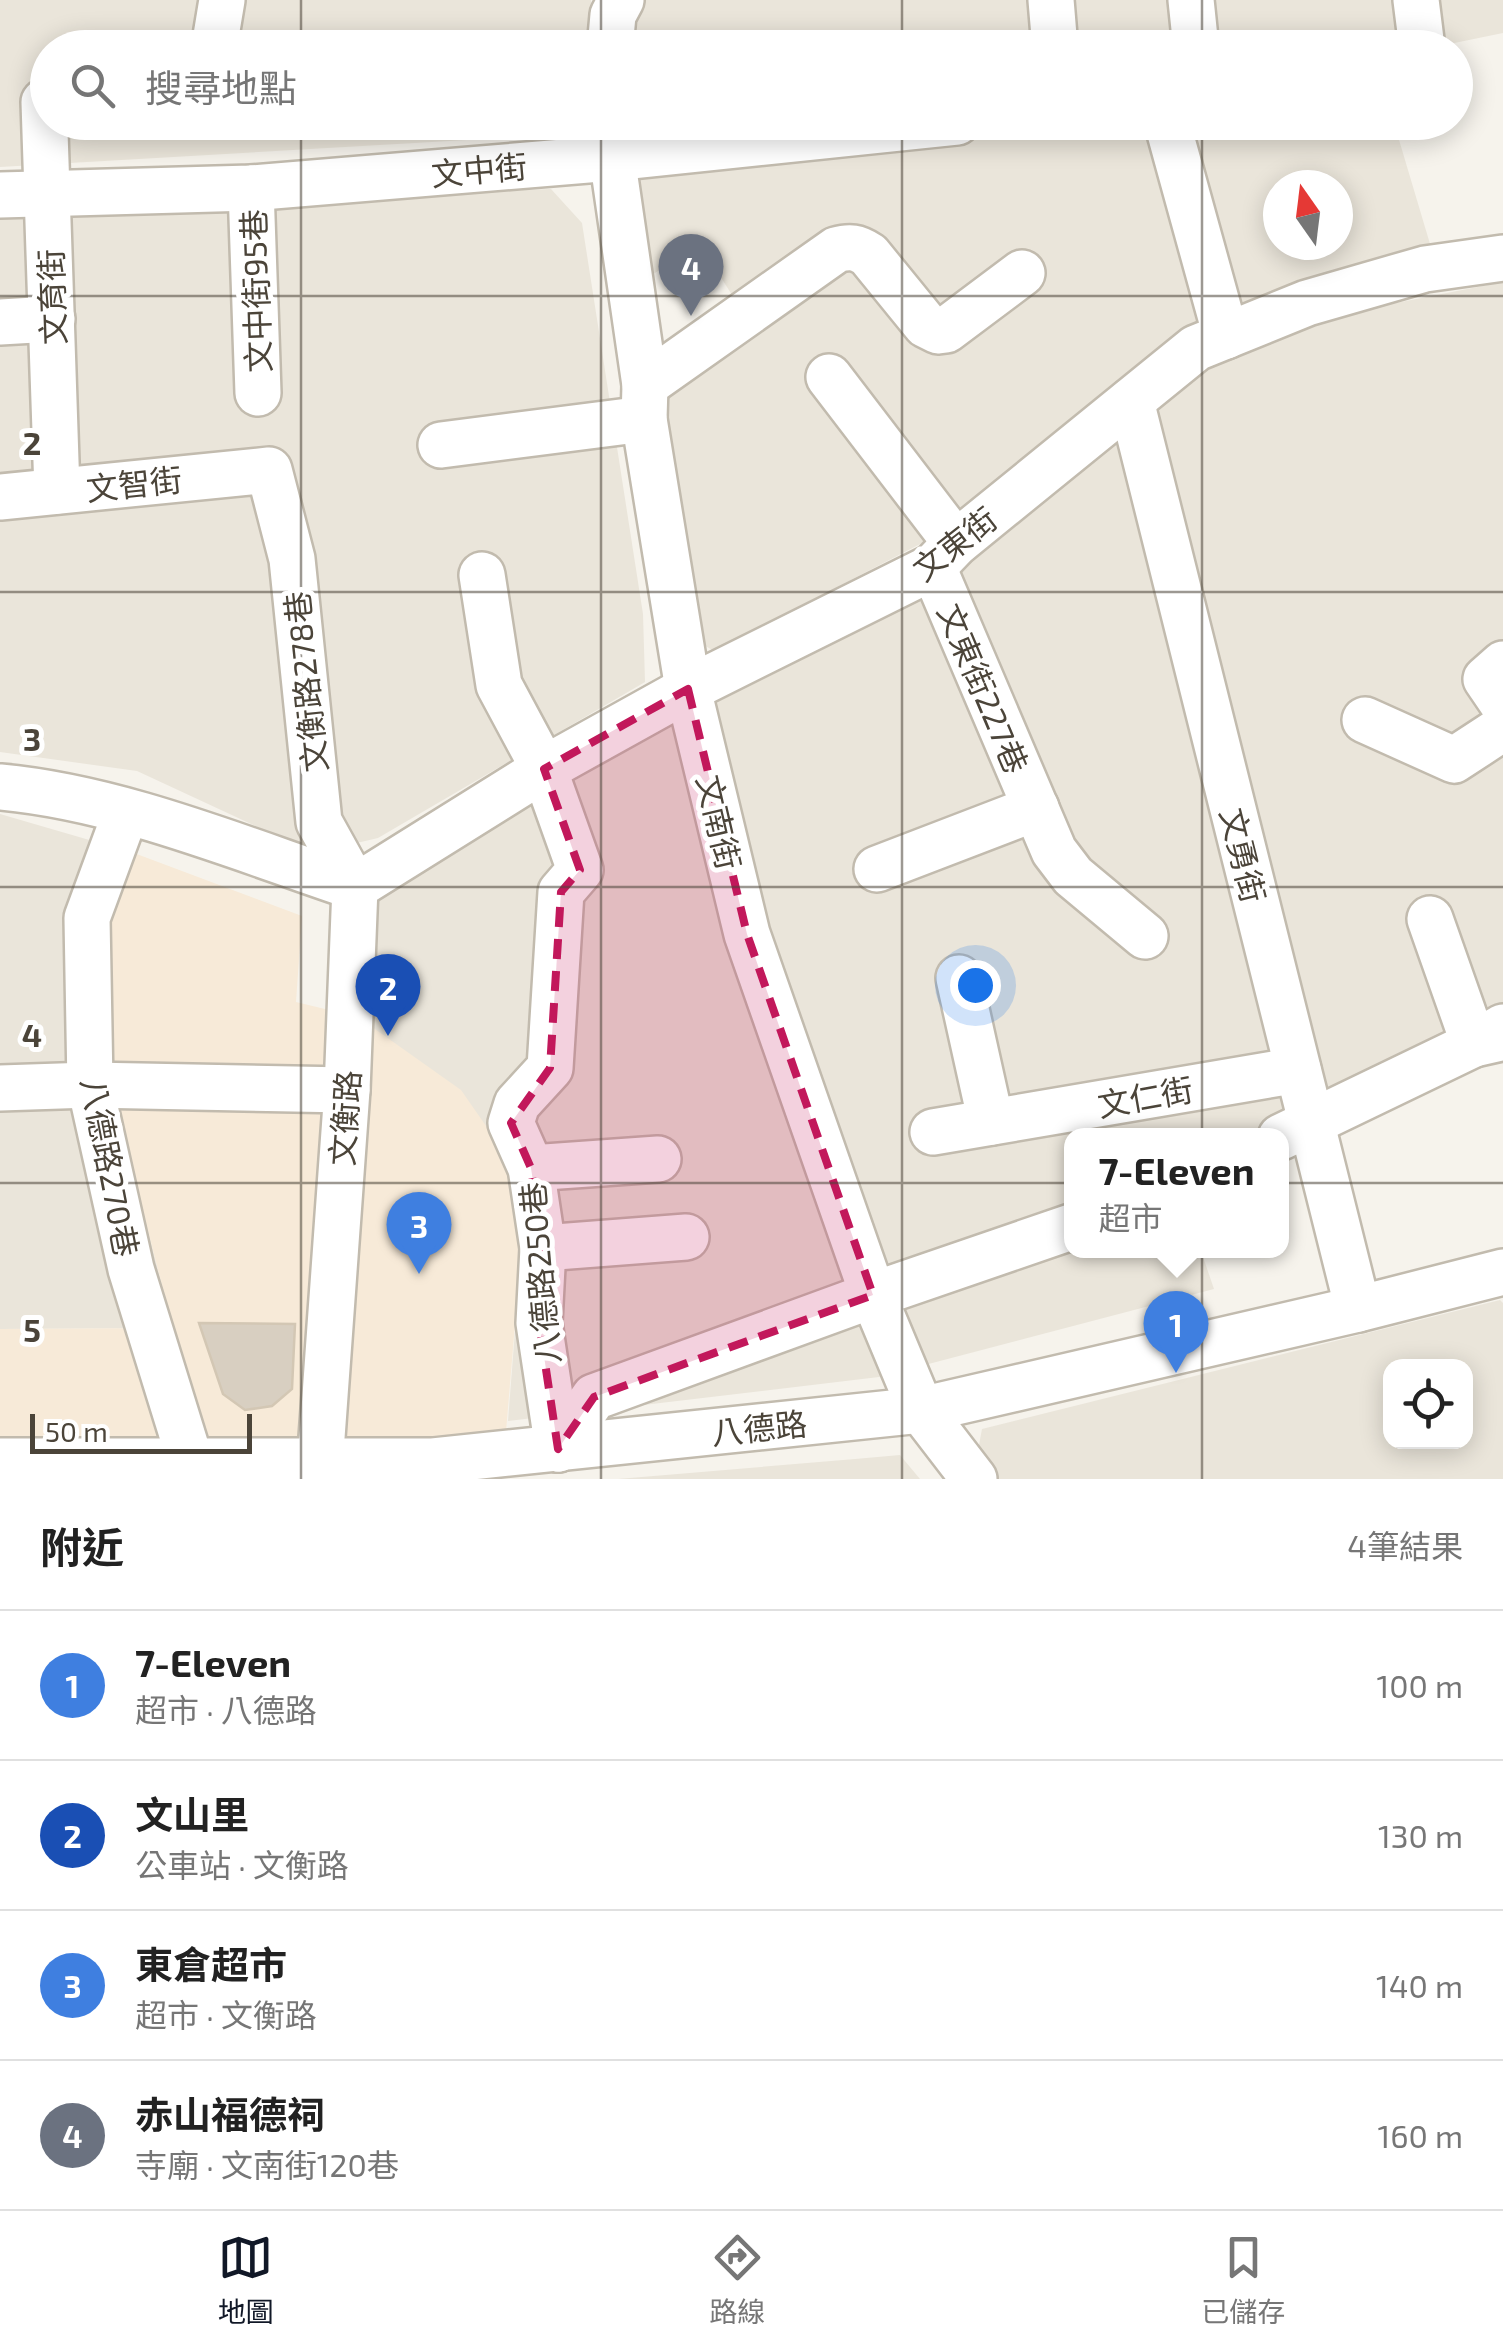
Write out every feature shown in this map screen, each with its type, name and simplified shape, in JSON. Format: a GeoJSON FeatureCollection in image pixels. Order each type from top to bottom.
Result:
{"type":"FeatureCollection","features":[{"type":"Feature","properties":{"kind":"street"},"geometry":{"type":"LineString","coordinates":[[217,30],[222,0]]}},
{"type":"Feature","properties":{"kind":"street"},"geometry":{"type":"LineString","coordinates":[[612,30],[619,0]]}},
{"type":"Feature","properties":{"kind":"street"},"geometry":{"type":"LineString","coordinates":[[1050,0],[1053,30]]}},
{"type":"Feature","properties":{"kind":"street"},"geometry":{"type":"LineString","coordinates":[[1191,0],[1194,30]]}},
{"type":"Feature","properties":{"kind":"street"},"geometry":{"type":"LineString","coordinates":[[1416,0],[1420,30]]}},
{"type":"Feature","properties":{"kind":"street","name":"文育街"},"geometry":{"type":"LineString","coordinates":[[46,140],[57,491]]}},
{"type":"Feature","properties":{"kind":"street","name":"文中街"},"geometry":{"type":"LineString","coordinates":[[0,196],[251,188],[610,140]]}},
{"type":"Feature","properties":{"kind":"street","name":"文南街"},"geometry":{"type":"LineString","coordinates":[[610,140],[644,402],[688,689],[747,934],[873,1294],[920,1410],[974,1479]]}},
{"type":"Feature","properties":{"kind":"street"},"geometry":{"type":"LineString","coordinates":[[1171,140],[1226,336]]}},
{"type":"Feature","properties":{"kind":"street","name":"文中街95巷"},"geometry":{"type":"LineString","coordinates":[[251,188],[258,393]]}},
{"type":"Feature","properties":{"kind":"street"},"geometry":{"type":"LineString","coordinates":[[440,445],[644,402],[836,250],[860,249],[868,255],[926,325],[938,331],[946,330],[1022,273]]}},
{"type":"Feature","properties":{"kind":"street","name":"文東街"},"geometry":{"type":"LineString","coordinates":[[356,887],[544,768],[944,555],[1196,348],[1307,303],[1425,269],[1503,258]]}},
{"type":"Feature","properties":{"kind":"street"},"geometry":{"type":"LineString","coordinates":[[0,322],[52,319]]}},
{"type":"Feature","properties":{"kind":"street","name":"文東街227巷"},"geometry":{"type":"LineString","coordinates":[[828,376],[944,555],[1054,851],[1073,876],[1145,936]]}},
{"type":"Feature","properties":{"kind":"street","name":"文勇街"},"geometry":{"type":"LineString","coordinates":[[1131,401],[1298,1070],[1296,1129],[1358,1309]]}},
{"type":"Feature","properties":{"kind":"street","name":"文智街"},"geometry":{"type":"LineString","coordinates":[[0,497],[269,470]]}},
{"type":"Feature","properties":{"kind":"street","name":"文衡路278巷"},"geometry":{"type":"LineString","coordinates":[[269,470],[292,559],[319,822],[356,887]]}},
{"type":"Feature","properties":{"kind":"street"},"geometry":{"type":"LineString","coordinates":[[482,575],[498,685],[544,768]]}},
{"type":"Feature","properties":{"kind":"street"},"geometry":{"type":"LineString","coordinates":[[1503,664],[1486,679],[1503,704]]}},
{"type":"Feature","properties":{"kind":"street"},"geometry":{"type":"LineString","coordinates":[[1365,720],[1454,760],[1503,728]]}},
{"type":"Feature","properties":{"kind":"street","name":"八德路250巷"},"geometry":{"type":"LineString","coordinates":[[544,768],[580,870],[561,892],[550,1068],[517,1104],[510,1123],[530,1168],[543,1248],[539,1323],[558,1449]]}},
{"type":"Feature","properties":{"kind":"street"},"geometry":{"type":"LineString","coordinates":[[0,788],[61,794],[126,812],[356,887]]}},
{"type":"Feature","properties":{"kind":"street","name":"文東街227巷"},"geometry":{"type":"LineString","coordinates":[[877,870],[1036,808]]}},
{"type":"Feature","properties":{"kind":"street","name":"八德路270巷"},"geometry":{"type":"LineString","coordinates":[[126,812],[88,918],[90,1086],[131,1269],[190,1460]]}},
{"type":"Feature","properties":{"kind":"street","name":"文衡路"},"geometry":{"type":"LineString","coordinates":[[319,1470],[356,887]]}},
{"type":"Feature","properties":{"kind":"street"},"geometry":{"type":"LineString","coordinates":[[1296,1129],[1494,1036],[1430,918]]}},
{"type":"Feature","properties":{"kind":"street"},"geometry":{"type":"LineString","coordinates":[[959,978],[991,1122]]}},
{"type":"Feature","properties":{"kind":"street","name":"文仁街"},"geometry":{"type":"LineString","coordinates":[[933,1132],[1298,1070]]}},
{"type":"Feature","properties":{"kind":"street"},"geometry":{"type":"LineString","coordinates":[[0,1088],[346,1090]]}},
{"type":"Feature","properties":{"kind":"street"},"geometry":{"type":"LineString","coordinates":[[530,1168],[658,1159]]}},
{"type":"Feature","properties":{"kind":"street"},"geometry":{"type":"LineString","coordinates":[[558,1449],[594,1396],[1064,1229]]}},
{"type":"Feature","properties":{"kind":"street"},"geometry":{"type":"LineString","coordinates":[[543,1248],[686,1237]]}},
{"type":"Feature","properties":{"kind":"street","name":"八德路"},"geometry":{"type":"LineString","coordinates":[[17,1467],[190,1460],[319,1470],[920,1410],[1503,1272]]}},
{"type":"Feature","properties":{"kind":"highlighted area"},"geometry":{"type":"Polygon","coordinates":[[[688,689],[747,934],[873,1295],[594,1397],[558,1449],[539,1323],[543,1248],[531,1168],[511,1123],[550,1068],[561,892],[580,870],[544,769],[688,689]]]}},
{"type":"Feature","properties":{"kind":"shaded area"},"geometry":{"type":"Polygon","coordinates":[[[0,0],[591,0],[590,30],[30,30],[30,140],[469,140],[0,167],[0,0]]]}},
{"type":"Feature","properties":{"kind":"shaded area"},"geometry":{"type":"Polygon","coordinates":[[[635,0],[1503,0],[1503,33],[1473,39],[1473,30],[627,30],[635,0]]]}},
{"type":"Feature","properties":{"kind":"shaded area"},"geometry":{"type":"Polygon","coordinates":[[[631,140],[1399,140],[1433,254],[1286,285],[1175,337],[924,542],[714,651],[692,638],[656,364],[732,295],[700,244],[644,280],[631,140]]]}},
{"type":"Feature","properties":{"kind":"shaded area"},"geometry":{"type":"Polygon","coordinates":[[[551,189],[582,223],[643,614],[645,682],[378,838],[314,853],[137,771],[0,752],[0,210],[551,189]]]}},
{"type":"Feature","properties":{"kind":"shaded area"},"geometry":{"type":"Polygon","coordinates":[[[1503,282],[1503,1055],[1500,1050],[1289,1161],[1289,1128],[1064,1128],[1064,1258],[1203,1258],[1214,1289],[879,1377],[508,1421],[521,1253],[358,1017],[360,949],[380,888],[643,725],[921,595],[1152,399],[1227,352],[1309,320],[1503,282]]]}},
{"type":"Feature","properties":{"kind":"shaded area"},"geometry":{"type":"Polygon","coordinates":[[[0,814],[134,853],[117,1110],[173,1328],[0,1329],[0,814]]]}},
{"type":"Feature","properties":{"kind":"shaded area"},"geometry":{"type":"Polygon","coordinates":[[[134,853],[302,916],[296,1002],[358,1017],[461,1090],[518,1172],[521,1253],[502,1479],[0,1479],[0,1329],[173,1328],[117,1110],[101,1019],[111,894],[134,853]]]}},
{"type":"Feature","properties":{"kind":"shaded area"},"geometry":{"type":"Polygon","coordinates":[[[1500,1300],[1503,1303],[1503,1479],[991,1479],[976,1461],[982,1429],[1500,1300]]]}},
{"type":"Feature","properties":{"kind":"shaded area"},"geometry":{"type":"Polygon","coordinates":[[[900,1455],[920,1479],[618,1479],[855,1459],[900,1455]]]}},
{"type":"Feature","properties":{"kind":"building"},"geometry":{"type":"Polygon","coordinates":[[[199,1323],[295,1324],[292,1389],[272,1406],[245,1410],[223,1394],[199,1323]]]}},
{"type":"Feature","properties":{"kind":"place","name":"赤山福德祠"},"geometry":{"type":"Point","coordinates":[691,316]}},
{"type":"Feature","properties":{"kind":"place","name":"文山里"},"geometry":{"type":"Point","coordinates":[388,1036]}},
{"type":"Feature","properties":{"kind":"place","name":"東倉超市"},"geometry":{"type":"Point","coordinates":[419,1274]}},
{"type":"Feature","properties":{"kind":"place","name":"7-Eleven"},"geometry":{"type":"Point","coordinates":[1176,1373]}}]}
